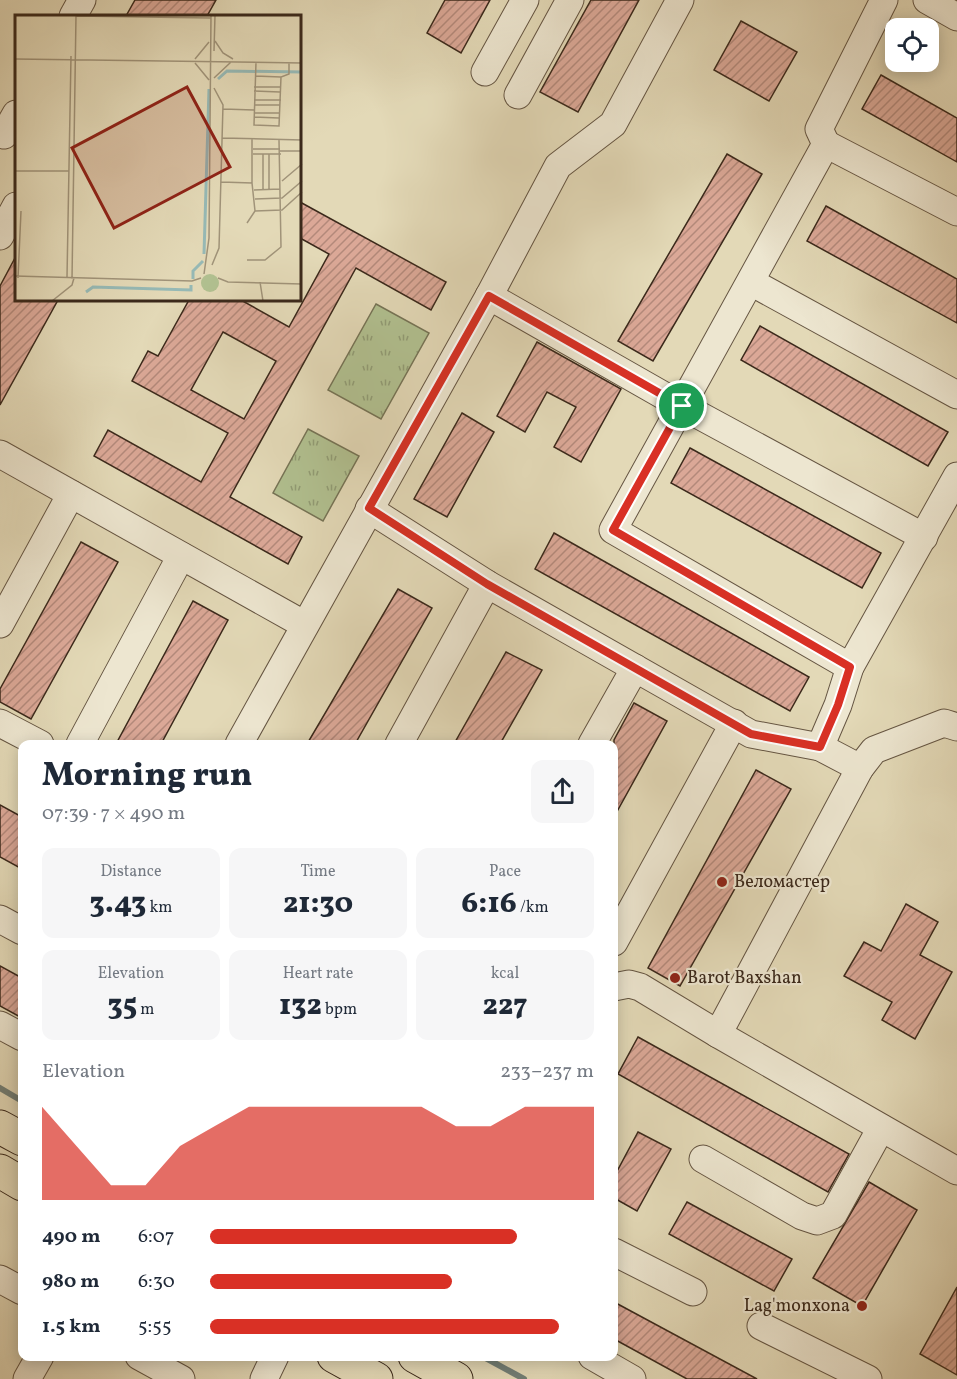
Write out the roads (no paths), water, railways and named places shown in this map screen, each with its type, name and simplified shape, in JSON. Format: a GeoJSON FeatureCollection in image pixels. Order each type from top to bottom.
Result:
{"type":"FeatureCollection","features":[{"type":"Feature","properties":{"kind":"main road"},"geometry":{"type":"LineString","coordinates":[[0,1127],[18,1137]]}},
{"type":"Feature","properties":{"kind":"main road"},"geometry":{"type":"LineString","coordinates":[[0,1171],[18,1182]]}},
{"type":"Feature","properties":{"kind":"main road"},"geometry":{"type":"LineString","coordinates":[[343,1361],[376,1379]]}},
{"type":"Feature","properties":{"kind":"main road"},"geometry":{"type":"LineString","coordinates":[[424,1361],[456,1379]]}},
{"type":"Feature","properties":{"kind":"street"},"geometry":{"type":"LineString","coordinates":[[74,15],[82,0]]}},
{"type":"Feature","properties":{"kind":"street"},"geometry":{"type":"LineString","coordinates":[[485,72],[525,0]]}},
{"type":"Feature","properties":{"kind":"street"},"geometry":{"type":"LineString","coordinates":[[518,95],[570,0]]}},
{"type":"Feature","properties":{"kind":"street"},"geometry":{"type":"LineString","coordinates":[[241,740],[489,296],[558,166],[613,124],[680,0]]}},
{"type":"Feature","properties":{"kind":"street"},"geometry":{"type":"LineString","coordinates":[[884,0],[819,129],[826,144],[957,212]]}},
{"type":"Feature","properties":{"kind":"street"},"geometry":{"type":"LineString","coordinates":[[927,0],[957,17]]}},
{"type":"Feature","properties":{"kind":"street"},"geometry":{"type":"LineString","coordinates":[[826,144],[613,530],[850,667]]}},
{"type":"Feature","properties":{"kind":"street"},"geometry":{"type":"LineString","coordinates":[[0,236],[15,208]]}},
{"type":"Feature","properties":{"kind":"street"},"geometry":{"type":"LineString","coordinates":[[751,282],[957,395]]}},
{"type":"Feature","properties":{"kind":"street"},"geometry":{"type":"LineString","coordinates":[[489,296],[682,406],[924,537]]}},
{"type":"Feature","properties":{"kind":"street"},"geometry":{"type":"LineString","coordinates":[[0,454],[305,625]]}},
{"type":"Feature","properties":{"kind":"street"},"geometry":{"type":"LineString","coordinates":[[820,747],[838,705],[850,667],[957,476]]}},
{"type":"Feature","properties":{"kind":"street"},"geometry":{"type":"LineString","coordinates":[[0,624],[70,494]]}},
{"type":"Feature","properties":{"kind":"street"},"geometry":{"type":"LineString","coordinates":[[369,508],[487,584],[751,734],[820,747],[860,768]]}},
{"type":"Feature","properties":{"kind":"street"},"geometry":{"type":"LineString","coordinates":[[82,740],[181,556]]}},
{"type":"Feature","properties":{"kind":"street"},"geometry":{"type":"LineString","coordinates":[[401,740],[487,584]]}},
{"type":"Feature","properties":{"kind":"street"},"geometry":{"type":"LineString","coordinates":[[594,740],[634,668]]}},
{"type":"Feature","properties":{"kind":"street"},"geometry":{"type":"LineString","coordinates":[[0,723],[32,740]]}},
{"type":"Feature","properties":{"kind":"street"},"geometry":{"type":"LineString","coordinates":[[618,935],[734,723]]}},
{"type":"Feature","properties":{"kind":"street"},"geometry":{"type":"LineString","coordinates":[[718,1034],[860,768],[874,750],[944,723],[957,727]]}},
{"type":"Feature","properties":{"kind":"street"},"geometry":{"type":"LineString","coordinates":[[0,919],[18,929]]}},
{"type":"Feature","properties":{"kind":"street"},"geometry":{"type":"LineString","coordinates":[[618,986],[629,984],[640,987],[957,1171]]}},
{"type":"Feature","properties":{"kind":"street"},"geometry":{"type":"LineString","coordinates":[[0,1025],[18,1035]]}},
{"type":"Feature","properties":{"kind":"street"},"geometry":{"type":"LineString","coordinates":[[703,1160],[802,1216],[817,1221],[833,1215],[881,1128]]}},
{"type":"Feature","properties":{"kind":"street"},"geometry":{"type":"LineString","coordinates":[[618,1254],[693,1292]]}},
{"type":"Feature","properties":{"kind":"street"},"geometry":{"type":"LineString","coordinates":[[0,1279],[18,1290]]}},
{"type":"Feature","properties":{"kind":"street"},"geometry":{"type":"LineString","coordinates":[[761,1326],[861,1378]]}},
{"type":"Feature","properties":{"kind":"street"},"geometry":{"type":"LineString","coordinates":[[27,1379],[37,1361]]}},
{"type":"Feature","properties":{"kind":"street"},"geometry":{"type":"LineString","coordinates":[[148,1361],[180,1379]]}},
{"type":"Feature","properties":{"kind":"street"},"geometry":{"type":"LineString","coordinates":[[264,1379],[273,1361]]}},
{"type":"Feature","properties":{"kind":"street"},"geometry":{"type":"LineString","coordinates":[[601,1361],[632,1379]]}},
{"type":"Feature","properties":{"kind":"waterway"},"geometry":{"type":"LineString","coordinates":[[0,1088],[18,1099]]}},
{"type":"Feature","properties":{"kind":"waterway"},"geometry":{"type":"LineString","coordinates":[[491,1361],[524,1379]]}},
{"type":"Feature","properties":{"kind":"place","name":"Веломастер"},"geometry":{"type":"Point","coordinates":[722,882]}},
{"type":"Feature","properties":{"kind":"place","name":"Barot Baxshan"},"geometry":{"type":"Point","coordinates":[675,978]}},
{"type":"Feature","properties":{"kind":"place","name":"Lag'monxona"},"geometry":{"type":"Point","coordinates":[862,1306]}}]}
